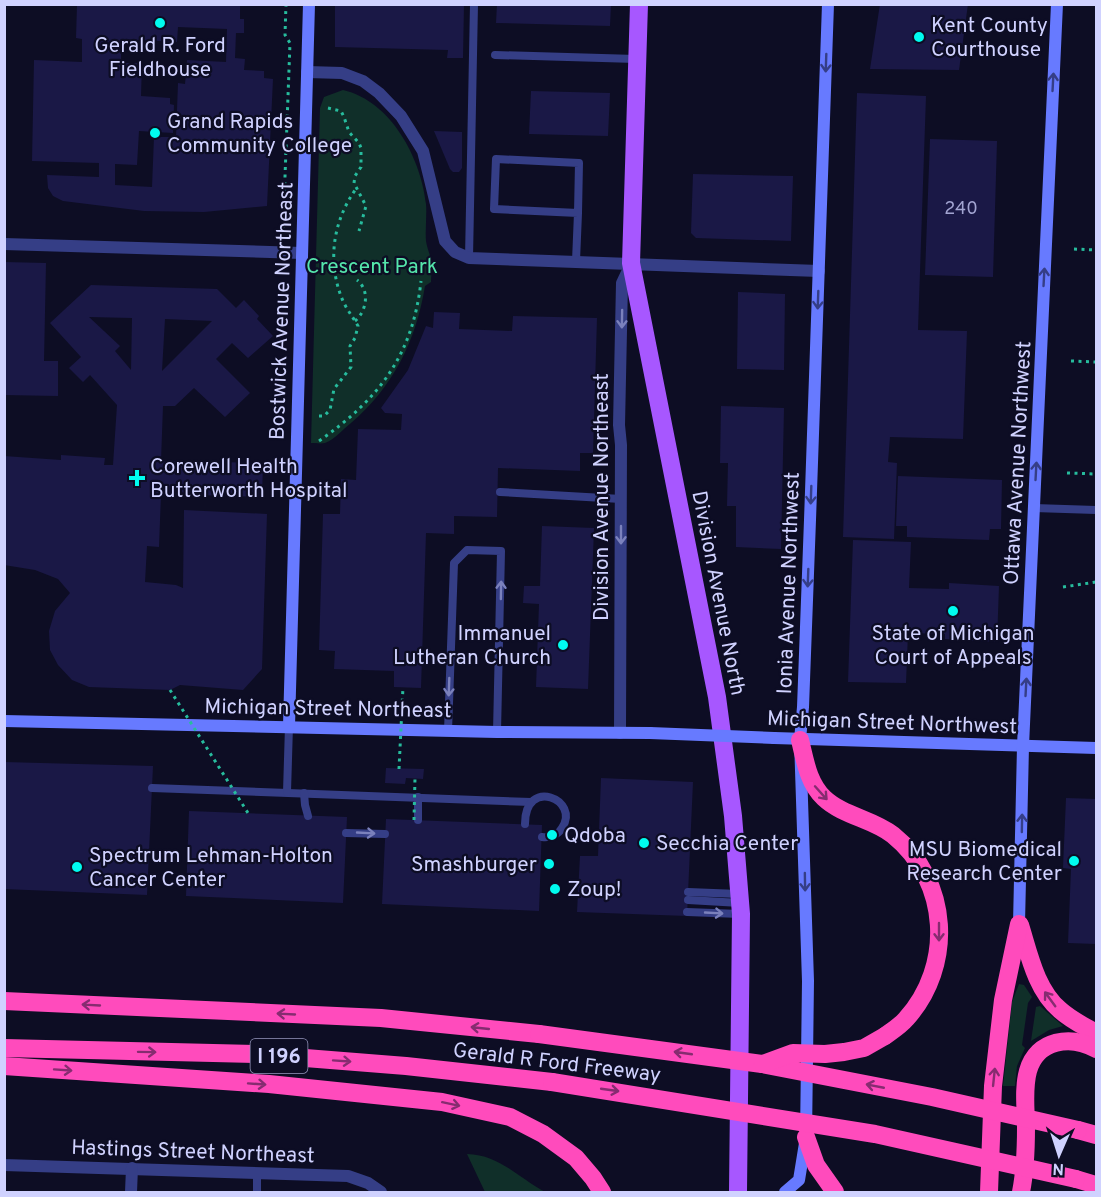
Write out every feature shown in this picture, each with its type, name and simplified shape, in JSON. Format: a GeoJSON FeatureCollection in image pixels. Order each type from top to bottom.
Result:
{"type":"FeatureCollection","features":[{"type":"Feature","properties":{"kind":"highway"},"geometry":{"type":"LineString","coordinates":[[762,1064],[793,1053],[825,1054],[864,1048],[885,1036],[905,1020],[924,993],[935,970],[939,948],[940,925],[933,889],[920,866],[906,847],[892,834],[826,800],[814,785],[800,740]]}},
{"type":"Feature","properties":{"kind":"highway"},"geometry":{"type":"LineString","coordinates":[[1019,924],[1039,981],[1052,1003],[1096,1033]]}},
{"type":"Feature","properties":{"kind":"highway"},"geometry":{"type":"LineString","coordinates":[[989,1192],[994,1075],[1003,1000],[1019,924]]}},
{"type":"Feature","properties":{"kind":"highway","name":"Gerald R Ford Freeway"},"geometry":{"type":"LineString","coordinates":[[4,1001],[381,1018],[538,1034],[762,1064],[932,1097],[1096,1135]]}},
{"type":"Feature","properties":{"kind":"highway"},"geometry":{"type":"LineString","coordinates":[[1021,1192],[1026,1129],[1025,1092],[1029,1068],[1040,1052],[1049,1044],[1059,1041],[1074,1041],[1096,1049]]}},
{"type":"Feature","properties":{"kind":"highway","name":"Gerald R Ford Freeway"},"geometry":{"type":"LineString","coordinates":[[4,1048],[255,1054],[406,1066],[552,1082],[875,1134],[1096,1185]]}},
{"type":"Feature","properties":{"kind":"highway"},"geometry":{"type":"LineString","coordinates":[[4,1066],[269,1084],[442,1102],[510,1117],[543,1134],[576,1158],[602,1192]]}},
{"type":"Feature","properties":{"kind":"highway"},"geometry":{"type":"LineString","coordinates":[[806,1137],[816,1165],[835,1192]]}},
{"type":"Feature","properties":{"kind":"main road","name":"Division Avenue North"},"geometry":{"type":"LineString","coordinates":[[639,4],[631,263],[717,697],[733,816],[740,904],[738,1192]]}},
{"type":"Feature","properties":{"kind":"street","name":"Bostwick Avenue Northeast"},"geometry":{"type":"LineString","coordinates":[[290,726],[309,4]]}},
{"type":"Feature","properties":{"kind":"street","name":"Ionia Avenue Northwest"},"geometry":{"type":"LineString","coordinates":[[785,1192],[799,1180],[806,1137],[808,981],[800,740],[828,4]]}},
{"type":"Feature","properties":{"kind":"street","name":"Ottawa Avenue Northwest"},"geometry":{"type":"LineString","coordinates":[[1019,924],[1023,746],[1057,4]]}},
{"type":"Feature","properties":{"kind":"street"},"geometry":{"type":"LineString","coordinates":[[307,72],[342,73],[363,81],[379,93],[401,116],[423,151],[445,241],[455,252],[469,258],[819,271]]}},
{"type":"Feature","properties":{"kind":"street"},"geometry":{"type":"LineString","coordinates":[[4,244],[302,253]]}},
{"type":"Feature","properties":{"kind":"street","name":"Division Avenue Northeast"},"geometry":{"type":"LineString","coordinates":[[620,733],[621,445],[619,425],[622,283],[631,263]]}},
{"type":"Feature","properties":{"kind":"street","name":"Michigan Street Northeast"},"geometry":{"type":"LineString","coordinates":[[4,721],[497,732],[650,733]]}},
{"type":"Feature","properties":{"kind":"street","name":"Michigan Street Northwest"},"geometry":{"type":"LineString","coordinates":[[650,733],[800,740],[1096,748]]}},
{"type":"Feature","properties":{"kind":"street","name":"Hastings Street Northeast"},"geometry":{"type":"LineString","coordinates":[[4,1165],[348,1176],[368,1183],[379,1190]]}},
{"type":"Feature","properties":{"kind":"street"},"geometry":{"type":"LineString","coordinates":[[131,1192],[132,1168]]}},
{"type":"Feature","properties":{"kind":"lane"},"geometry":{"type":"LineString","coordinates":[[469,258],[474,4]]}},
{"type":"Feature","properties":{"kind":"lane"},"geometry":{"type":"LineString","coordinates":[[495,54],[637,58]]}},
{"type":"Feature","properties":{"kind":"lane"},"geometry":{"type":"LineString","coordinates":[[576,261],[578,213],[579,163],[496,159],[494,209],[578,213]]}},
{"type":"Feature","properties":{"kind":"lane"},"geometry":{"type":"LineString","coordinates":[[500,492],[621,499]]}},
{"type":"Feature","properties":{"kind":"lane"},"geometry":{"type":"LineString","coordinates":[[1034,508],[1096,510]]}},
{"type":"Feature","properties":{"kind":"lane"},"geometry":{"type":"LineString","coordinates":[[447,731],[454,563],[467,550],[501,551],[497,732]]}},
{"type":"Feature","properties":{"kind":"lane"},"geometry":{"type":"LineString","coordinates":[[287,792],[290,726]]}},
{"type":"Feature","properties":{"kind":"lane"},"geometry":{"type":"LineString","coordinates":[[152,788],[531,802]]}},
{"type":"Feature","properties":{"kind":"lane"},"geometry":{"type":"LineString","coordinates":[[304,793],[308,816]]}},
{"type":"Feature","properties":{"kind":"lane"},"geometry":{"type":"LineString","coordinates":[[525,824],[526,809],[531,802],[542,796],[555,798],[566,814],[563,827],[553,836],[542,837]]}},
{"type":"Feature","properties":{"kind":"lane"},"geometry":{"type":"LineString","coordinates":[[416,820],[418,797]]}},
{"type":"Feature","properties":{"kind":"lane"},"geometry":{"type":"LineString","coordinates":[[346,833],[385,834]]}},
{"type":"Feature","properties":{"kind":"lane"},"geometry":{"type":"LineString","coordinates":[[688,896],[740,904]]}},
{"type":"Feature","properties":{"kind":"lane"},"geometry":{"type":"LineString","coordinates":[[687,912],[740,904]]}},
{"type":"Feature","properties":{"kind":"lane"},"geometry":{"type":"LineString","coordinates":[[257,1172],[257,1192]]}},
{"type":"Feature","properties":{"kind":"path"},"geometry":{"type":"LineString","coordinates":[[283,230],[290,43],[285,35],[286,4]]}},
{"type":"Feature","properties":{"kind":"path"},"geometry":{"type":"LineString","coordinates":[[328,108],[341,111],[349,132],[361,148],[363,161],[355,176],[356,189],[366,206],[360,231]]}},
{"type":"Feature","properties":{"kind":"path"},"geometry":{"type":"LineString","coordinates":[[319,416],[324,416],[330,410],[332,392],[350,372],[352,363],[350,346],[358,326],[344,304],[338,289],[333,261],[335,234],[340,218],[356,189]]}},
{"type":"Feature","properties":{"kind":"path"},"geometry":{"type":"LineString","coordinates":[[1074,249],[1096,250]]}},
{"type":"Feature","properties":{"kind":"path"},"geometry":{"type":"LineString","coordinates":[[355,321],[364,311],[365,300],[364,287],[357,280]]}},
{"type":"Feature","properties":{"kind":"path"},"geometry":{"type":"LineString","coordinates":[[319,441],[359,411],[390,373],[412,326],[421,281]]}},
{"type":"Feature","properties":{"kind":"path"},"geometry":{"type":"LineString","coordinates":[[1071,361],[1096,362]]}},
{"type":"Feature","properties":{"kind":"path"},"geometry":{"type":"LineString","coordinates":[[1067,473],[1096,474]]}},
{"type":"Feature","properties":{"kind":"path"},"geometry":{"type":"LineString","coordinates":[[1063,587],[1096,582]]}},
{"type":"Feature","properties":{"kind":"path"},"geometry":{"type":"LineString","coordinates":[[399,769],[403,687]]}},
{"type":"Feature","properties":{"kind":"path"},"geometry":{"type":"LineString","coordinates":[[170,690],[248,813]]}},
{"type":"Feature","properties":{"kind":"path"},"geometry":{"type":"LineString","coordinates":[[415,778],[416,820]]}},
{"type":"Feature","properties":{"kind":"green space","name":"Crescent Park"},"geometry":{"type":"Polygon","coordinates":[[[343,90],[360,96],[376,106],[389,119],[401,134],[418,168],[426,204],[426,241],[432,264],[431,282],[425,286],[416,326],[409,344],[379,394],[366,409],[328,442],[311,443],[320,108],[324,97],[343,90]]]}},
{"type":"Feature","properties":{"kind":"green space"},"geometry":{"type":"Polygon","coordinates":[[[1019,984],[1024,985],[1032,997],[1028,1003],[1022,1045],[1025,1048],[1017,1066],[1015,1086],[1003,1086],[1012,1002],[1019,984]]]}},
{"type":"Feature","properties":{"kind":"green space"},"geometry":{"type":"Polygon","coordinates":[[[1040,1006],[1063,1026],[1049,1030],[1031,1041],[1036,1007],[1040,1006]]]}},
{"type":"Feature","properties":{"kind":"green space"},"geometry":{"type":"Polygon","coordinates":[[[467,1154],[489,1158],[545,1192],[485,1192],[467,1154]]]}},
{"type":"Feature","properties":{"kind":"building"},"geometry":{"type":"Polygon","coordinates":[[[335,4],[464,4],[463,58],[447,58],[448,50],[335,47],[335,4]]]}},
{"type":"Feature","properties":{"kind":"building"},"geometry":{"type":"Polygon","coordinates":[[[497,4],[611,4],[610,26],[496,23],[497,4]]]}},
{"type":"Feature","properties":{"kind":"building","name":"Kent County Courthouse"},"geometry":{"type":"Polygon","coordinates":[[[880,4],[968,4],[959,70],[870,69],[880,4]]]}},
{"type":"Feature","properties":{"kind":"building"},"geometry":{"type":"Polygon","coordinates":[[[77,5],[240,5],[240,19],[244,19],[244,33],[236,33],[235,58],[245,59],[244,70],[264,71],[264,78],[273,79],[267,206],[204,212],[144,211],[63,201],[53,196],[48,188],[47,175],[99,177],[99,163],[32,161],[34,60],[82,62],[82,39],[76,38],[77,5]],[[178,27],[177,42],[121,39],[121,63],[142,63],[141,96],[170,98],[170,104],[174,105],[173,133],[139,131],[137,165],[115,164],[115,185],[152,187],[154,137],[176,137],[178,83],[185,84],[187,60],[226,62],[227,29],[178,27]]]}},
{"type":"Feature","properties":{"kind":"building"},"geometry":{"type":"Polygon","coordinates":[[[531,91],[610,93],[608,136],[529,134],[531,91]]]}},
{"type":"Feature","properties":{"kind":"building"},"geometry":{"type":"Polygon","coordinates":[[[857,93],[926,96],[918,330],[967,331],[963,439],[890,437],[888,462],[897,463],[894,539],[843,537],[857,93]]]}},
{"type":"Feature","properties":{"kind":"building"},"geometry":{"type":"Polygon","coordinates":[[[434,131],[462,132],[462,168],[459,172],[453,172],[450,169],[434,131]]]}},
{"type":"Feature","properties":{"kind":"building"},"geometry":{"type":"Polygon","coordinates":[[[930,139],[997,141],[993,277],[925,275],[930,139]]]}},
{"type":"Feature","properties":{"kind":"building"},"geometry":{"type":"Polygon","coordinates":[[[693,174],[793,176],[791,241],[696,238],[691,233],[693,174]]]}},
{"type":"Feature","properties":{"kind":"building"},"geometry":{"type":"Polygon","coordinates":[[[4,262],[46,263],[44,361],[58,361],[58,396],[4,395],[4,262]]]}},
{"type":"Feature","properties":{"kind":"building","name":"Corewell Health Butterworth Hospital"},"geometry":{"type":"Polygon","coordinates":[[[91,285],[217,289],[236,308],[244,300],[273,336],[248,358],[232,343],[216,359],[250,393],[225,417],[194,388],[175,406],[163,406],[161,461],[263,463],[262,497],[161,494],[159,547],[147,546],[145,582],[176,585],[183,588],[184,510],[267,514],[262,669],[243,690],[180,685],[170,690],[89,687],[72,680],[58,665],[50,650],[49,631],[55,611],[70,593],[58,579],[35,570],[4,565],[4,456],[61,460],[61,455],[105,458],[104,465],[113,465],[117,405],[90,375],[83,382],[69,368],[81,357],[50,323],[91,285]],[[89,317],[120,346],[115,351],[131,370],[132,318],[89,317]],[[165,319],[162,371],[212,321],[165,319]]]}},
{"type":"Feature","properties":{"kind":"building"},"geometry":{"type":"Polygon","coordinates":[[[738,292],[785,294],[784,370],[737,369],[738,292]]]}},
{"type":"Feature","properties":{"kind":"building"},"geometry":{"type":"Polygon","coordinates":[[[434,312],[460,313],[459,329],[512,331],[513,316],[597,318],[593,453],[580,453],[580,471],[498,468],[497,517],[454,516],[454,534],[426,533],[421,688],[394,687],[394,671],[334,669],[335,651],[319,650],[323,514],[340,514],[341,479],[356,480],[358,429],[401,430],[402,414],[385,413],[381,408],[408,370],[426,326],[433,328],[434,312]]]}},
{"type":"Feature","properties":{"kind":"building"},"geometry":{"type":"Polygon","coordinates":[[[721,406],[784,408],[781,549],[736,547],[736,506],[727,506],[728,463],[720,463],[721,406]]]}},
{"type":"Feature","properties":{"kind":"building"},"geometry":{"type":"Polygon","coordinates":[[[898,476],[1002,480],[1001,529],[990,529],[989,540],[907,537],[907,526],[896,526],[898,476]]]}},
{"type":"Feature","properties":{"kind":"building","name":"Immanuel Lutheran Church"},"geometry":{"type":"Polygon","coordinates":[[[542,526],[594,528],[588,689],[536,687],[539,604],[523,603],[524,586],[540,586],[542,526]]]}},
{"type":"Feature","properties":{"kind":"building"},"geometry":{"type":"Polygon","coordinates":[[[853,540],[911,542],[909,588],[949,589],[949,583],[999,586],[997,642],[945,639],[945,634],[908,633],[906,683],[848,682],[853,540]]]}},
{"type":"Feature","properties":{"kind":"building"},"geometry":{"type":"Polygon","coordinates":[[[4,762],[153,766],[147,895],[4,889],[4,762]]]}},
{"type":"Feature","properties":{"kind":"building"},"geometry":{"type":"Polygon","coordinates":[[[386,768],[424,769],[423,779],[406,778],[405,784],[385,783],[386,768]]]}},
{"type":"Feature","properties":{"kind":"building","name":"Secchia Center"},"geometry":{"type":"Polygon","coordinates":[[[601,778],[693,782],[687,916],[577,912],[580,856],[598,856],[601,778]]]}},
{"type":"Feature","properties":{"kind":"building"},"geometry":{"type":"Polygon","coordinates":[[[1066,798],[1096,799],[1096,944],[1068,943],[1071,869],[1063,868],[1066,798]]]}},
{"type":"Feature","properties":{"kind":"building"},"geometry":{"type":"Polygon","coordinates":[[[189,811],[347,817],[343,903],[186,896],[189,811]]]}},
{"type":"Feature","properties":{"kind":"building"},"geometry":{"type":"Polygon","coordinates":[[[386,819],[542,825],[539,911],[382,904],[386,819]]]}},
{"type":"Feature","properties":{"kind":"place","name":"Gerald R. Ford Fieldhouse"},"geometry":{"type":"Point","coordinates":[160,23]}},
{"type":"Feature","properties":{"kind":"place","name":"Kent County Courthouse"},"geometry":{"type":"Point","coordinates":[919,37]}},
{"type":"Feature","properties":{"kind":"place","name":"Grand Rapids Community College"},"geometry":{"type":"Point","coordinates":[155,133]}},
{"type":"Feature","properties":{"kind":"place","name":"Corewell Health Butterworth Hospital"},"geometry":{"type":"Point","coordinates":[137,478]}},
{"type":"Feature","properties":{"kind":"place","name":"State of Michigan Court of Appeals"},"geometry":{"type":"Point","coordinates":[953,611]}},
{"type":"Feature","properties":{"kind":"place","name":"Immanuel Lutheran Church"},"geometry":{"type":"Point","coordinates":[563,645]}},
{"type":"Feature","properties":{"kind":"place","name":"Qdoba"},"geometry":{"type":"Point","coordinates":[552,835]}},
{"type":"Feature","properties":{"kind":"place","name":"Secchia Center"},"geometry":{"type":"Point","coordinates":[644,843]}},
{"type":"Feature","properties":{"kind":"place","name":"MSU Biomedical Research Center"},"geometry":{"type":"Point","coordinates":[1074,861]}},
{"type":"Feature","properties":{"kind":"place","name":"Smashburger"},"geometry":{"type":"Point","coordinates":[549,864]}},
{"type":"Feature","properties":{"kind":"place","name":"Spectrum Lehman-Holton Cancer Center"},"geometry":{"type":"Point","coordinates":[77,867]}},
{"type":"Feature","properties":{"kind":"place","name":"Zoup!"},"geometry":{"type":"Point","coordinates":[555,889]}}]}
